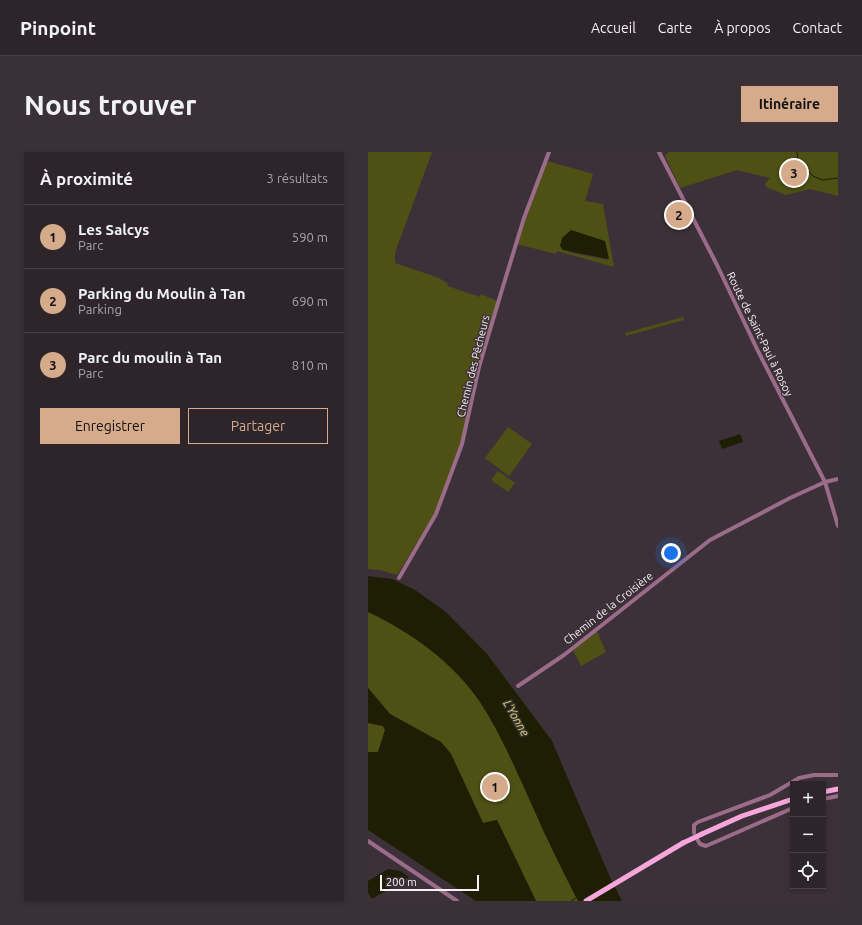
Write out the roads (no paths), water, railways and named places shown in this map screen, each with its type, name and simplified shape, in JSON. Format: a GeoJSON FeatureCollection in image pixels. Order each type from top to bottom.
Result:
{"type":"FeatureCollection","features":[{"type":"Feature","properties":{"kind":"main road"},"geometry":{"type":"LineString","coordinates":[[826,791],[838,788]]}},
{"type":"Feature","properties":{"kind":"main road"},"geometry":{"type":"LineString","coordinates":[[586,901],[683,843],[742,816],[790,800]]}},
{"type":"Feature","properties":{"kind":"street","name":"Chemin des Pêcheurs"},"geometry":{"type":"LineString","coordinates":[[399,578],[436,514],[462,444],[480,366],[500,298],[524,218],[549,152]]}},
{"type":"Feature","properties":{"kind":"street","name":"Route de Saint-Paul à Rosoy"},"geometry":{"type":"LineString","coordinates":[[659,152],[717,265],[761,358],[825,482],[838,526]]}},
{"type":"Feature","properties":{"kind":"street","name":"Chemin de la Croisière"},"geometry":{"type":"LineString","coordinates":[[518,686],[564,655],[710,540],[825,482],[838,479]]}},
{"type":"Feature","properties":{"kind":"street"},"geometry":{"type":"LineString","coordinates":[[694,833],[694,825],[698,822],[770,795],[798,778],[814,775],[838,775]]}},
{"type":"Feature","properties":{"kind":"street"},"geometry":{"type":"LineString","coordinates":[[826,798],[838,796]]}},
{"type":"Feature","properties":{"kind":"street"},"geometry":{"type":"LineString","coordinates":[[697,840],[700,844],[706,846],[790,809]]}},
{"type":"Feature","properties":{"kind":"street"},"geometry":{"type":"LineString","coordinates":[[368,841],[457,901]]}},
{"type":"Feature","properties":{"kind":"water"},"geometry":{"type":"Polygon","coordinates":[[[571,230],[605,241],[609,259],[563,250],[560,246],[562,238],[571,230]]]}},
{"type":"Feature","properties":{"kind":"water"},"geometry":{"type":"Polygon","coordinates":[[[740,434],[743,442],[722,449],[719,441],[740,434]]]}},
{"type":"Feature","properties":{"kind":"water","name":"L'Yonne"},"geometry":{"type":"Polygon","coordinates":[[[368,576],[392,579],[415,590],[446,612],[487,654],[552,741],[609,875],[622,901],[578,901],[548,841],[508,752],[480,702],[469,687],[444,661],[400,629],[368,612],[368,576]]]}},
{"type":"Feature","properties":{"kind":"water"},"geometry":{"type":"Polygon","coordinates":[[[368,688],[390,714],[441,742],[451,754],[483,823],[497,820],[536,901],[476,901],[368,830],[368,752],[378,752],[385,730],[383,726],[368,723],[368,688]]]}},
{"type":"Feature","properties":{"kind":"water"},"geometry":{"type":"Polygon","coordinates":[[[388,869],[400,871],[409,877],[372,899],[368,893],[368,881],[388,869]]]}},
{"type":"Feature","properties":{"kind":"waterway"},"geometry":{"type":"LineString","coordinates":[[796,152],[798,154],[793,177],[796,179],[805,171],[808,171],[813,176],[822,180],[838,178]]}},
{"type":"Feature","properties":{"kind":"waterway"},"geometry":{"type":"LineString","coordinates":[[571,901],[576,898]]}},
{"type":"Feature","properties":{"kind":"place","name":"Parc du moulin à Tan"},"geometry":{"type":"Point","coordinates":[794,173]}},
{"type":"Feature","properties":{"kind":"place","name":"Parking du Moulin à Tan"},"geometry":{"type":"Point","coordinates":[679,215]}},
{"type":"Feature","properties":{"kind":"place","name":"Les Salcys"},"geometry":{"type":"Point","coordinates":[495,787]}}]}
